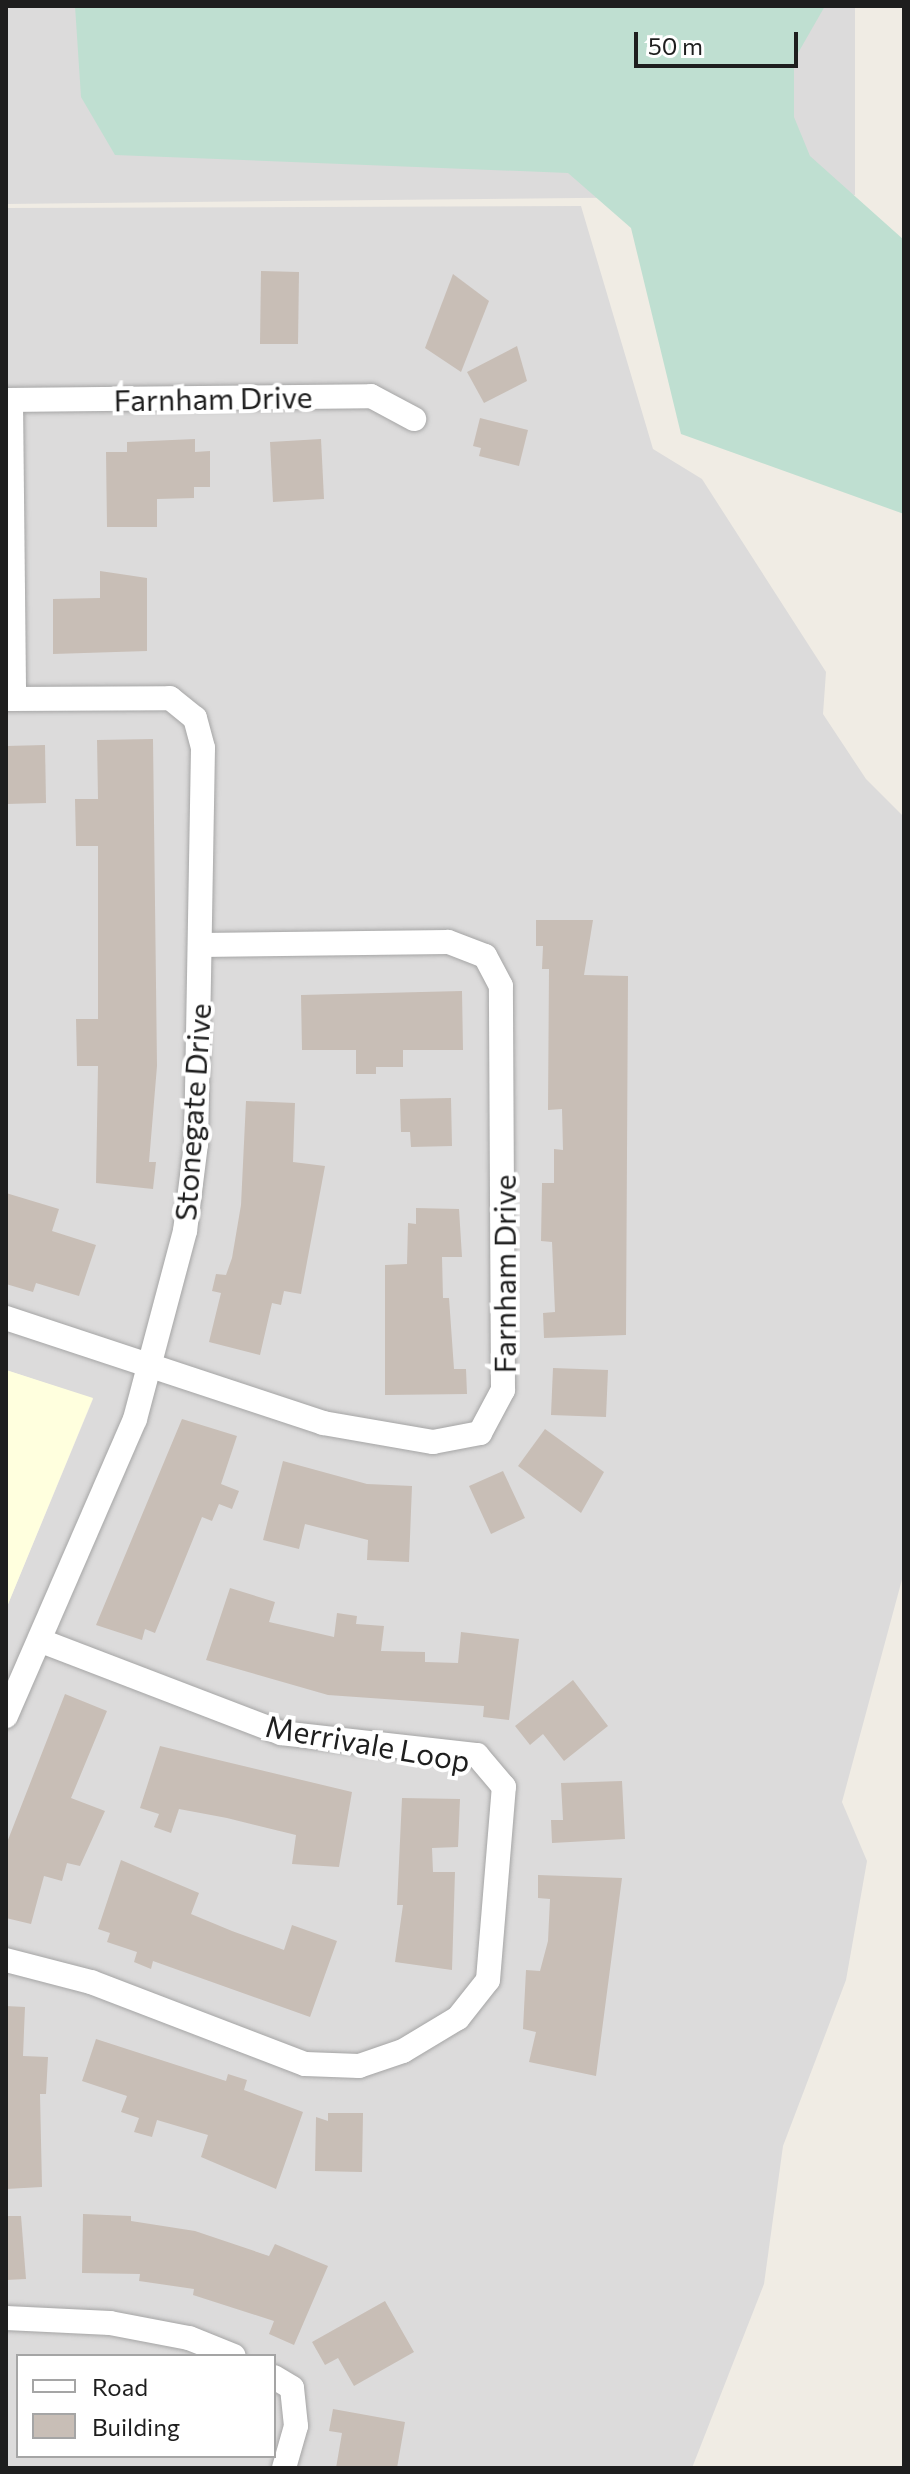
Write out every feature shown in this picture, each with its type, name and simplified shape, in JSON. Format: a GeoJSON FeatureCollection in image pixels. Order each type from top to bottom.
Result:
{"type":"FeatureCollection","features":[{"type":"Feature","properties":{"kind":"street","name":"Farnham Drive"},"geometry":{"type":"LineString","coordinates":[[8,400],[371,396],[414,419]]}},
{"type":"Feature","properties":{"kind":"street"},"geometry":{"type":"LineString","coordinates":[[8,400],[10,699]]}},
{"type":"Feature","properties":{"kind":"street","name":"Stonegate Drive"},"geometry":{"type":"LineString","coordinates":[[6,1716],[135,1419],[185,1231],[196,1144],[203,748],[195,718],[170,698],[10,699]]}},
{"type":"Feature","properties":{"kind":"street","name":"Farnham Drive"},"geometry":{"type":"LineString","coordinates":[[6,1318],[151,1363],[323,1423],[433,1442],[480,1433],[503,1390],[501,986],[485,956],[448,942],[200,945]]}},
{"type":"Feature","properties":{"kind":"street","name":"Merrivale Loop"},"geometry":{"type":"LineString","coordinates":[[6,1960],[91,1982],[305,2064],[359,2066],[458,2018],[488,1980],[490,1966],[504,1787],[477,1755],[281,1733],[41,1641]]}},
{"type":"Feature","properties":{"kind":"street"},"geometry":{"type":"LineString","coordinates":[[6,2318],[110,2323],[189,2338],[229,2354]]}},
{"type":"Feature","properties":{"kind":"street"},"geometry":{"type":"LineString","coordinates":[[276,2378],[292,2388],[296,2426],[284,2468]]}},
{"type":"Feature","properties":{"kind":"shaded area"},"geometry":{"type":"Polygon","coordinates":[[[6,6],[855,6],[855,195],[6,204],[6,6]]]}},
{"type":"Feature","properties":{"kind":"shaded area"},"geometry":{"type":"Polygon","coordinates":[[[75,6],[825,6],[794,60],[794,117],[810,156],[904,240],[904,514],[681,434],[631,228],[568,173],[115,155],[81,97],[75,6]]]}},
{"type":"Feature","properties":{"kind":"shaded area"},"geometry":{"type":"Polygon","coordinates":[[[581,206],[653,449],[702,479],[826,672],[823,714],[866,779],[904,817],[904,1572],[842,1802],[867,1861],[846,1980],[783,2146],[764,2284],[692,2468],[6,2468],[6,1609],[93,1399],[6,1370],[6,208],[581,206]]]}},
{"type":"Feature","properties":{"kind":"shaded area"},"geometry":{"type":"Polygon","coordinates":[[[6,1370],[93,1398],[6,1609],[6,1370]]]}},
{"type":"Feature","properties":{"kind":"building"},"geometry":{"type":"Polygon","coordinates":[[[261,271],[299,272],[298,344],[260,344],[261,271]]]}},
{"type":"Feature","properties":{"kind":"building"},"geometry":{"type":"Polygon","coordinates":[[[453,274],[489,301],[461,372],[425,348],[453,274]]]}},
{"type":"Feature","properties":{"kind":"building"},"geometry":{"type":"Polygon","coordinates":[[[517,346],[527,381],[484,403],[467,372],[517,346]]]}},
{"type":"Feature","properties":{"kind":"building"},"geometry":{"type":"Polygon","coordinates":[[[480,418],[528,430],[519,466],[479,456],[481,448],[473,446],[480,418]]]}},
{"type":"Feature","properties":{"kind":"building"},"geometry":{"type":"Polygon","coordinates":[[[195,439],[195,452],[210,451],[210,487],[194,487],[194,498],[157,499],[157,527],[107,527],[106,452],[127,452],[127,442],[195,439]]]}},
{"type":"Feature","properties":{"kind":"building"},"geometry":{"type":"Polygon","coordinates":[[[321,439],[324,499],[273,502],[270,442],[321,439]]]}},
{"type":"Feature","properties":{"kind":"building"},"geometry":{"type":"Polygon","coordinates":[[[100,571],[147,578],[147,651],[53,654],[53,599],[100,598],[100,571]]]}},
{"type":"Feature","properties":{"kind":"building"},"geometry":{"type":"Polygon","coordinates":[[[153,739],[157,1066],[149,1162],[156,1162],[153,1189],[96,1183],[98,1066],[77,1066],[76,1019],[98,1019],[98,846],[76,846],[75,799],[98,799],[97,740],[153,739]]]}},
{"type":"Feature","properties":{"kind":"building"},"geometry":{"type":"Polygon","coordinates":[[[45,745],[46,803],[6,804],[6,746],[45,745]]]}},
{"type":"Feature","properties":{"kind":"building"},"geometry":{"type":"Polygon","coordinates":[[[536,920],[593,920],[584,975],[628,976],[626,1335],[544,1338],[543,1313],[555,1312],[552,1242],[541,1241],[542,1183],[554,1183],[554,1149],[563,1150],[562,1109],[548,1110],[549,969],[542,969],[543,946],[536,946],[536,920]]]}},
{"type":"Feature","properties":{"kind":"building"},"geometry":{"type":"Polygon","coordinates":[[[462,991],[463,1050],[403,1050],[403,1067],[376,1067],[376,1074],[356,1074],[356,1050],[302,1050],[301,995],[462,991]]]}},
{"type":"Feature","properties":{"kind":"building"},"geometry":{"type":"Polygon","coordinates":[[[451,1098],[452,1146],[411,1147],[410,1132],[401,1132],[400,1099],[451,1098]]]}},
{"type":"Feature","properties":{"kind":"building"},"geometry":{"type":"Polygon","coordinates":[[[246,1101],[295,1103],[293,1162],[325,1166],[301,1294],[284,1291],[281,1305],[272,1303],[260,1355],[209,1342],[221,1293],[212,1291],[216,1274],[226,1275],[232,1258],[241,1205],[246,1101]]]}},
{"type":"Feature","properties":{"kind":"building"},"geometry":{"type":"Polygon","coordinates":[[[6,1193],[59,1209],[52,1231],[96,1245],[79,1296],[36,1283],[33,1292],[6,1284],[6,1193]]]}},
{"type":"Feature","properties":{"kind":"building"},"geometry":{"type":"Polygon","coordinates":[[[416,1208],[459,1209],[462,1257],[442,1257],[443,1298],[449,1298],[454,1369],[466,1369],[467,1394],[385,1395],[385,1265],[407,1264],[408,1223],[416,1224],[416,1208]]]}},
{"type":"Feature","properties":{"kind":"building"},"geometry":{"type":"Polygon","coordinates":[[[553,1368],[608,1370],[606,1417],[551,1415],[553,1368]]]}},
{"type":"Feature","properties":{"kind":"building"},"geometry":{"type":"Polygon","coordinates":[[[182,1419],[237,1436],[221,1484],[239,1491],[232,1509],[219,1504],[212,1521],[202,1517],[155,1633],[145,1629],[142,1640],[96,1625],[182,1419]]]}},
{"type":"Feature","properties":{"kind":"building"},"geometry":{"type":"Polygon","coordinates":[[[545,1429],[604,1472],[581,1513],[518,1466],[545,1429]]]}},
{"type":"Feature","properties":{"kind":"building"},"geometry":{"type":"Polygon","coordinates":[[[283,1461],[367,1484],[412,1486],[409,1562],[367,1560],[368,1540],[305,1524],[299,1549],[263,1540],[283,1461]]]}},
{"type":"Feature","properties":{"kind":"building"},"geometry":{"type":"Polygon","coordinates":[[[503,1471],[525,1518],[491,1534],[469,1486],[503,1471]]]}},
{"type":"Feature","properties":{"kind":"building"},"geometry":{"type":"Polygon","coordinates":[[[230,1588],[275,1602],[269,1622],[334,1637],[337,1613],[357,1616],[356,1624],[384,1626],[381,1651],[425,1652],[425,1662],[458,1663],[461,1632],[519,1639],[509,1720],[483,1717],[484,1706],[328,1695],[206,1660],[230,1588]]]}},
{"type":"Feature","properties":{"kind":"building"},"geometry":{"type":"Polygon","coordinates":[[[573,1680],[608,1726],[564,1761],[543,1734],[530,1745],[515,1726],[573,1680]]]}},
{"type":"Feature","properties":{"kind":"building"},"geometry":{"type":"Polygon","coordinates":[[[65,1694],[107,1711],[71,1798],[105,1811],[80,1866],[67,1863],[62,1881],[44,1876],[31,1924],[6,1918],[6,1845],[65,1694]]]}},
{"type":"Feature","properties":{"kind":"building"},"geometry":{"type":"Polygon","coordinates":[[[160,1746],[352,1792],[339,1867],[292,1864],[296,1835],[227,1818],[179,1809],[171,1833],[154,1827],[159,1814],[140,1808],[160,1746]]]}},
{"type":"Feature","properties":{"kind":"building"},"geometry":{"type":"Polygon","coordinates":[[[622,1781],[625,1839],[552,1843],[551,1820],[563,1820],[561,1783],[622,1781]]]}},
{"type":"Feature","properties":{"kind":"building"},"geometry":{"type":"Polygon","coordinates":[[[402,1798],[460,1799],[458,1847],[432,1848],[433,1872],[455,1872],[452,1970],[395,1962],[403,1905],[397,1905],[402,1798]]]}},
{"type":"Feature","properties":{"kind":"building"},"geometry":{"type":"Polygon","coordinates":[[[121,1860],[199,1893],[191,1914],[232,1931],[284,1950],[292,1925],[337,1941],[310,2017],[153,1961],[151,1969],[134,1962],[137,1952],[107,1942],[110,1933],[98,1929],[121,1860]]]}},
{"type":"Feature","properties":{"kind":"building"},"geometry":{"type":"Polygon","coordinates":[[[538,1875],[622,1878],[596,2076],[529,2062],[536,2032],[523,2029],[526,1970],[540,1971],[548,1941],[550,1899],[538,1898],[538,1875]]]}},
{"type":"Feature","properties":{"kind":"building"},"geometry":{"type":"Polygon","coordinates":[[[6,2006],[25,2007],[23,2056],[48,2057],[46,2094],[40,2094],[42,2187],[6,2189],[6,2006]]]}},
{"type":"Feature","properties":{"kind":"building"},"geometry":{"type":"Polygon","coordinates":[[[96,2039],[226,2081],[228,2074],[247,2080],[244,2090],[303,2112],[276,2189],[201,2157],[208,2135],[157,2120],[152,2137],[134,2132],[139,2118],[121,2112],[127,2096],[82,2081],[96,2039]]]}},
{"type":"Feature","properties":{"kind":"building"},"geometry":{"type":"Polygon","coordinates":[[[328,2113],[363,2113],[362,2172],[315,2171],[316,2117],[328,2121],[328,2113]]]}},
{"type":"Feature","properties":{"kind":"building"},"geometry":{"type":"Polygon","coordinates":[[[83,2214],[131,2216],[131,2221],[195,2231],[269,2256],[275,2244],[328,2266],[294,2345],[269,2334],[274,2321],[193,2295],[194,2289],[139,2281],[140,2274],[82,2273],[83,2214]]]}},
{"type":"Feature","properties":{"kind":"building"},"geometry":{"type":"Polygon","coordinates":[[[6,2216],[21,2216],[26,2279],[6,2280],[6,2216]]]}},
{"type":"Feature","properties":{"kind":"building"},"geometry":{"type":"Polygon","coordinates":[[[385,2301],[414,2352],[354,2386],[338,2358],[325,2365],[312,2342],[385,2301]]]}},
{"type":"Feature","properties":{"kind":"building"},"geometry":{"type":"Polygon","coordinates":[[[333,2409],[405,2422],[397,2468],[336,2468],[342,2433],[329,2431],[333,2409]]]}}]}
